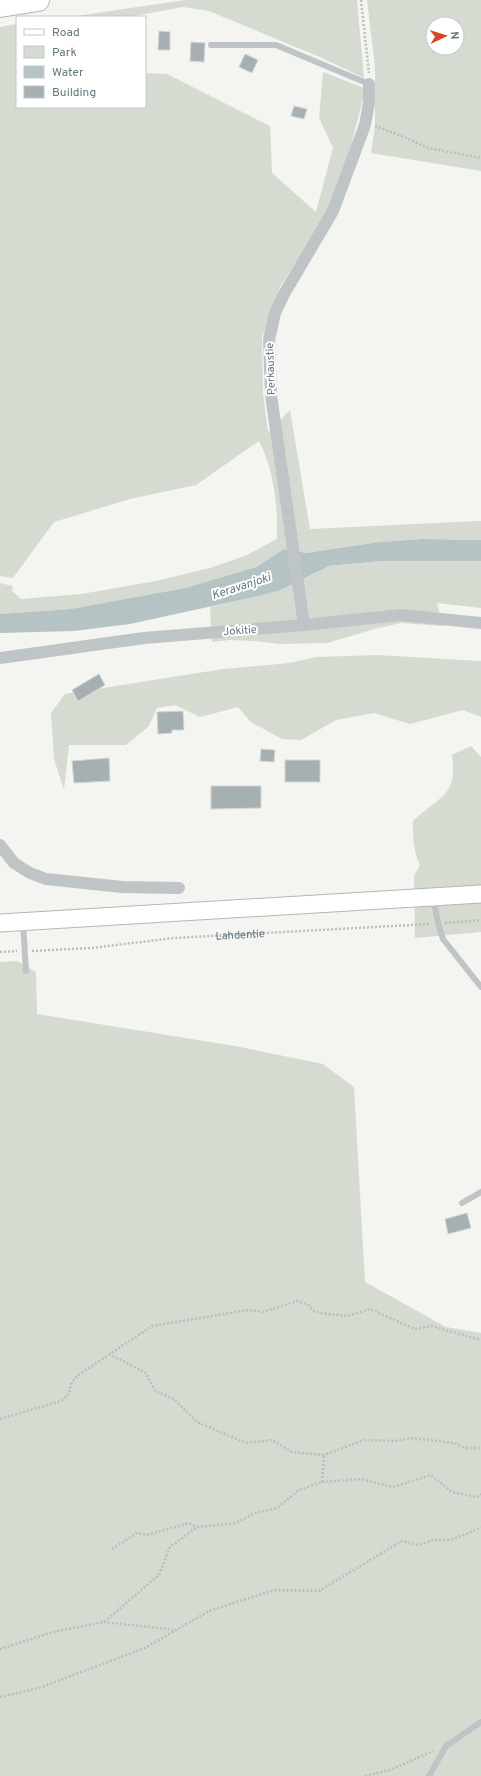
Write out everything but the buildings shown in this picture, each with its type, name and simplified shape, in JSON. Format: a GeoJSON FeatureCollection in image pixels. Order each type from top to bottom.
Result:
{"type":"FeatureCollection","features":[{"type":"Feature","properties":{"kind":"highway"},"geometry":{"type":"LineString","coordinates":[[0,6],[38,0]]}},
{"type":"Feature","properties":{"kind":"main road"},"geometry":{"type":"LineString","coordinates":[[0,923],[481,894]]}},
{"type":"Feature","properties":{"kind":"street","name":"Perkaustie"},"geometry":{"type":"LineString","coordinates":[[304,625],[271,395],[268,340],[276,313],[284,294],[333,211],[365,125],[369,103],[369,84]]}},
{"type":"Feature","properties":{"kind":"street","name":"Jokitie"},"geometry":{"type":"LineString","coordinates":[[0,658],[144,638],[304,625],[401,615],[481,623]]}},
{"type":"Feature","properties":{"kind":"street"},"geometry":{"type":"LineString","coordinates":[[0,845],[14,863],[30,873],[46,879],[122,887],[179,888]]}},
{"type":"Feature","properties":{"kind":"lane"},"geometry":{"type":"LineString","coordinates":[[211,44],[276,45],[369,84]]}},
{"type":"Feature","properties":{"kind":"lane"},"geometry":{"type":"LineString","coordinates":[[433,896],[438,923],[443,939],[481,987]]}},
{"type":"Feature","properties":{"kind":"lane"},"geometry":{"type":"LineString","coordinates":[[23,922],[26,971]]}},
{"type":"Feature","properties":{"kind":"lane"},"geometry":{"type":"LineString","coordinates":[[462,1203],[481,1192]]}},
{"type":"Feature","properties":{"kind":"lane"},"geometry":{"type":"LineString","coordinates":[[428,1776],[446,1746],[481,1722]]}},
{"type":"Feature","properties":{"kind":"path"},"geometry":{"type":"LineString","coordinates":[[361,0],[369,61],[369,84]]}},
{"type":"Feature","properties":{"kind":"path"},"geometry":{"type":"LineString","coordinates":[[365,125],[375,126],[428,148],[481,158]]}},
{"type":"Feature","properties":{"kind":"path","name":"Lahdentie"},"geometry":{"type":"LineString","coordinates":[[0,952],[91,948],[174,938],[481,920]]}},
{"type":"Feature","properties":{"kind":"path"},"geometry":{"type":"LineString","coordinates":[[0,1419],[61,1401],[69,1394],[71,1384],[76,1376],[152,1326],[248,1310],[263,1312],[297,1302],[306,1304],[320,1313],[347,1316],[370,1309],[415,1329],[432,1326],[481,1340]]}},
{"type":"Feature","properties":{"kind":"path"},"geometry":{"type":"LineString","coordinates":[[109,1354],[146,1373],[155,1391],[174,1399],[197,1422],[246,1443],[272,1440],[292,1452],[324,1455],[364,1440],[397,1442],[411,1438],[454,1443],[465,1448],[481,1448]]}},
{"type":"Feature","properties":{"kind":"path"},"geometry":{"type":"LineString","coordinates":[[322,1482],[324,1455]]}},
{"type":"Feature","properties":{"kind":"path"},"geometry":{"type":"LineString","coordinates":[[112,1549],[137,1533],[147,1535],[188,1523],[197,1527],[236,1523],[255,1513],[277,1508],[299,1490],[322,1482],[361,1479],[393,1487],[431,1475],[452,1492],[476,1497],[481,1494]]}},
{"type":"Feature","properties":{"kind":"path"},"geometry":{"type":"LineString","coordinates":[[104,1622],[159,1575],[170,1547],[197,1527]]}},
{"type":"Feature","properties":{"kind":"path"},"geometry":{"type":"LineString","coordinates":[[0,1697],[39,1688],[145,1648],[209,1611],[274,1590],[319,1591],[402,1541],[418,1545],[434,1540],[450,1540],[481,1527]]}},
{"type":"Feature","properties":{"kind":"path"},"geometry":{"type":"LineString","coordinates":[[0,1649],[53,1632],[104,1622],[176,1630]]}},
{"type":"Feature","properties":{"kind":"path"},"geometry":{"type":"LineString","coordinates":[[365,1776],[390,1770],[446,1746]]}},
{"type":"Feature","properties":{"kind":"green space"},"geometry":{"type":"Polygon","coordinates":[[[185,0],[357,0],[364,78],[322,58],[209,11],[183,7],[134,16],[77,16],[185,0]]]}},
{"type":"Feature","properties":{"kind":"green space"},"geometry":{"type":"Polygon","coordinates":[[[367,0],[481,0],[481,171],[371,153],[375,126],[375,67],[367,0]]]}},
{"type":"Feature","properties":{"kind":"green space"},"geometry":{"type":"Polygon","coordinates":[[[16,24],[16,108],[146,108],[146,73],[167,74],[270,126],[272,173],[316,212],[333,148],[319,118],[323,72],[364,88],[363,99],[345,169],[326,215],[280,287],[262,338],[263,393],[268,432],[290,410],[310,529],[481,521],[481,540],[422,539],[379,542],[306,553],[284,549],[256,567],[185,588],[72,609],[0,614],[0,583],[13,586],[12,591],[21,599],[81,594],[156,581],[210,568],[245,556],[277,539],[277,514],[272,476],[259,441],[196,485],[130,499],[54,522],[13,578],[0,576],[0,27],[16,24]]]}},
{"type":"Feature","properties":{"kind":"green space"},"geometry":{"type":"Polygon","coordinates":[[[382,561],[481,561],[481,608],[437,603],[443,626],[401,623],[327,643],[280,644],[230,640],[212,642],[210,607],[281,590],[329,566],[382,561]]]}},
{"type":"Feature","properties":{"kind":"green space"},"geometry":{"type":"Polygon","coordinates":[[[377,655],[481,661],[481,717],[463,710],[410,724],[374,713],[336,720],[301,740],[282,739],[251,722],[238,707],[200,717],[175,705],[157,708],[149,726],[126,745],[69,745],[64,790],[54,759],[51,713],[65,694],[223,669],[289,663],[316,657],[377,655]]]}},
{"type":"Feature","properties":{"kind":"green space"},"geometry":{"type":"Polygon","coordinates":[[[471,746],[481,757],[481,932],[415,938],[414,876],[420,865],[413,838],[413,821],[445,794],[452,779],[452,755],[471,746]]]}},
{"type":"Feature","properties":{"kind":"green space"},"geometry":{"type":"Polygon","coordinates":[[[17,961],[36,972],[37,1014],[235,1046],[323,1064],[354,1087],[365,1282],[446,1327],[481,1333],[481,1776],[0,1776],[0,962],[17,961]]]}},
{"type":"Feature","properties":{"kind":"water","name":"Keravanjoki"},"geometry":{"type":"Polygon","coordinates":[[[422,539],[481,540],[481,561],[382,561],[329,566],[281,590],[130,624],[74,631],[0,633],[0,614],[71,609],[185,588],[256,567],[284,549],[306,553],[379,542],[422,539]]]}}]}
